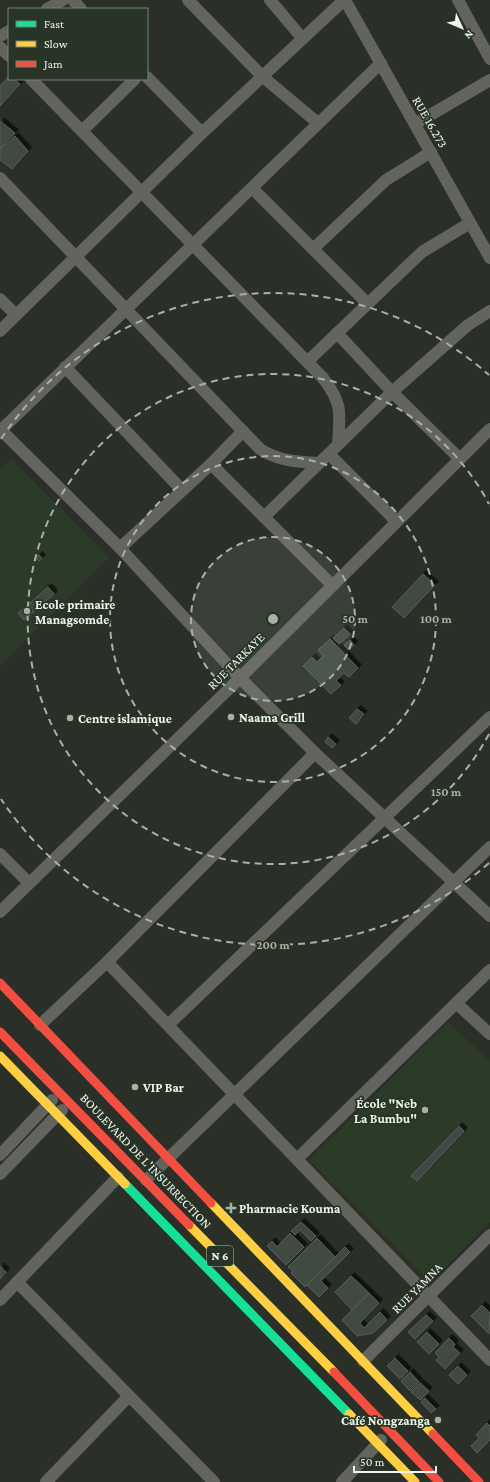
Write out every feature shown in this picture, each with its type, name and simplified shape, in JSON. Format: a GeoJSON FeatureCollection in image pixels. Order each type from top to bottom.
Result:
{"type":"FeatureCollection","features":[{"type":"Feature","properties":{"kind":"main road"},"geometry":{"type":"LineString","coordinates":[[0,983],[480,1482]]}},
{"type":"Feature","properties":{"kind":"main road","name":"BOULEVARD DE L'INSURRECTION"},"geometry":{"type":"LineString","coordinates":[[0,1032],[391,1431],[439,1482]]}},
{"type":"Feature","properties":{"kind":"main road","name":"N 6"},"geometry":{"type":"LineString","coordinates":[[0,1056],[415,1482]]}},
{"type":"Feature","properties":{"kind":"street"},"geometry":{"type":"LineString","coordinates":[[73,0],[80,8]]}},
{"type":"Feature","properties":{"kind":"street"},"geometry":{"type":"LineString","coordinates":[[270,0],[302,38]]}},
{"type":"Feature","properties":{"kind":"street"},"geometry":{"type":"LineString","coordinates":[[0,331],[202,133],[344,0]]}},
{"type":"Feature","properties":{"kind":"street","name":"RUE 16.273"},"geometry":{"type":"LineString","coordinates":[[344,0],[490,258]]}},
{"type":"Feature","properties":{"kind":"street"},"geometry":{"type":"LineString","coordinates":[[458,0],[490,59]]}},
{"type":"Feature","properties":{"kind":"street"},"geometry":{"type":"LineString","coordinates":[[191,1],[263,77],[318,123]]}},
{"type":"Feature","properties":{"kind":"street"},"geometry":{"type":"LineString","coordinates":[[0,47],[8,55]]}},
{"type":"Feature","properties":{"kind":"street"},"geometry":{"type":"LineString","coordinates":[[380,63],[253,189],[126,308],[0,430],[120,548],[240,678],[315,753],[490,916]]}},
{"type":"Feature","properties":{"kind":"street"},"geometry":{"type":"LineString","coordinates":[[148,78],[202,133]]}},
{"type":"Feature","properties":{"kind":"street"},"geometry":{"type":"LineString","coordinates":[[32,80],[308,361],[334,392],[339,403],[338,444]]}},
{"type":"Feature","properties":{"kind":"street"},"geometry":{"type":"LineString","coordinates":[[82,131],[134,80]]}},
{"type":"Feature","properties":{"kind":"street"},"geometry":{"type":"LineString","coordinates":[[415,124],[490,80]]}},
{"type":"Feature","properties":{"kind":"street"},"geometry":{"type":"LineString","coordinates":[[313,248],[386,180],[431,152]]}},
{"type":"Feature","properties":{"kind":"street"},"geometry":{"type":"LineString","coordinates":[[0,178],[243,431],[267,454],[287,460],[319,463]]}},
{"type":"Feature","properties":{"kind":"street"},"geometry":{"type":"LineString","coordinates":[[253,189],[367,303]]}},
{"type":"Feature","properties":{"kind":"street"},"geometry":{"type":"LineString","coordinates":[[308,361],[422,252],[470,223]]}},
{"type":"Feature","properties":{"kind":"street"},"geometry":{"type":"LineString","coordinates":[[0,299],[16,315]]}},
{"type":"Feature","properties":{"kind":"street"},"geometry":{"type":"LineString","coordinates":[[264,517],[392,392],[468,325],[490,311]]}},
{"type":"Feature","properties":{"kind":"street"},"geometry":{"type":"LineString","coordinates":[[337,333],[392,392],[460,458]]}},
{"type":"Feature","properties":{"kind":"street"},"geometry":{"type":"LineString","coordinates":[[65,367],[182,490]]}},
{"type":"Feature","properties":{"kind":"street"},"geometry":{"type":"LineString","coordinates":[[120,548],[211,464],[243,431]]}},
{"type":"Feature","properties":{"kind":"street","name":"RUE TARKAYE"},"geometry":{"type":"LineString","coordinates":[[0,912],[240,678],[460,458],[488,435]]}},
{"type":"Feature","properties":{"kind":"street"},"geometry":{"type":"LineString","coordinates":[[329,454],[396,521]]}},
{"type":"Feature","properties":{"kind":"street"},"geometry":{"type":"LineString","coordinates":[[211,464],[332,585]]}},
{"type":"Feature","properties":{"kind":"street"},"geometry":{"type":"LineString","coordinates":[[168,1025],[490,717]]}},
{"type":"Feature","properties":{"kind":"street"},"geometry":{"type":"LineString","coordinates":[[40,1025],[107,962],[315,753]]}},
{"type":"Feature","properties":{"kind":"street"},"geometry":{"type":"LineString","coordinates":[[146,1180],[490,847]]}},
{"type":"Feature","properties":{"kind":"street"},"geometry":{"type":"LineString","coordinates":[[0,854],[29,883]]}},
{"type":"Feature","properties":{"kind":"street"},"geometry":{"type":"LineString","coordinates":[[107,962],[298,1158],[428,1297],[490,1360]]}},
{"type":"Feature","properties":{"kind":"street"},"geometry":{"type":"LineString","coordinates":[[298,1158],[490,970]]}},
{"type":"Feature","properties":{"kind":"street"},"geometry":{"type":"LineString","coordinates":[[456,1003],[490,1034]]}},
{"type":"Feature","properties":{"kind":"street"},"geometry":{"type":"LineString","coordinates":[[0,1155],[60,1092]]}},
{"type":"Feature","properties":{"kind":"street"},"geometry":{"type":"LineString","coordinates":[[0,1174],[56,1114],[70,1102]]}},
{"type":"Feature","properties":{"kind":"street"},"geometry":{"type":"LineString","coordinates":[[0,1300],[118,1177]]}},
{"type":"Feature","properties":{"kind":"street","name":"RUE YAMNA"},"geometry":{"type":"LineString","coordinates":[[363,1361],[490,1235]]}},
{"type":"Feature","properties":{"kind":"street"},"geometry":{"type":"LineString","coordinates":[[18,1282],[129,1396],[201,1478],[214,1482]]}},
{"type":"Feature","properties":{"kind":"street"},"geometry":{"type":"LineString","coordinates":[[46,1482],[129,1396]]}},
{"type":"Feature","properties":{"kind":"street"},"geometry":{"type":"LineString","coordinates":[[342,1482],[391,1431]]}},
{"type":"Feature","properties":{"kind":"shaded area","name":"Ecole primaire Managsomde"},"geometry":{"type":"Polygon","coordinates":[[[12,459],[109,558],[0,665],[0,471],[12,459]]]}},
{"type":"Feature","properties":{"kind":"shaded area","name":"École \"Neb La Bumbu\""},"geometry":{"type":"Polygon","coordinates":[[[448,1022],[490,1061],[490,1222],[430,1283],[309,1160],[448,1022]]]}},
{"type":"Feature","properties":{"kind":"building"},"geometry":{"type":"Polygon","coordinates":[[[8,77],[8,80],[15,80],[20,84],[0,106],[0,86],[8,77]]]}},
{"type":"Feature","properties":{"kind":"building"},"geometry":{"type":"Polygon","coordinates":[[[0,121],[15,133],[0,148],[0,121]]]}},
{"type":"Feature","properties":{"kind":"building"},"geometry":{"type":"Polygon","coordinates":[[[15,136],[28,151],[12,169],[0,160],[0,149],[15,136]]]}},
{"type":"Feature","properties":{"kind":"building"},"geometry":{"type":"Polygon","coordinates":[[[39,555],[42,558],[39,561],[36,558],[39,555]]]}},
{"type":"Feature","properties":{"kind":"building"},"geometry":{"type":"Polygon","coordinates":[[[423,574],[435,585],[404,618],[392,607],[423,574]]]}},
{"type":"Feature","properties":{"kind":"building"},"geometry":{"type":"Polygon","coordinates":[[[48,587],[54,594],[24,620],[18,613],[48,587]]]}},
{"type":"Feature","properties":{"kind":"building"},"geometry":{"type":"Polygon","coordinates":[[[344,628],[350,634],[339,644],[333,638],[344,628]]]}},
{"type":"Feature","properties":{"kind":"building"},"geometry":{"type":"Polygon","coordinates":[[[330,639],[358,668],[349,677],[344,673],[336,681],[341,685],[331,694],[303,666],[312,657],[317,662],[323,656],[318,650],[330,639]]]}},
{"type":"Feature","properties":{"kind":"building"},"geometry":{"type":"Polygon","coordinates":[[[350,640],[354,645],[349,650],[344,645],[350,640]]]}},
{"type":"Feature","properties":{"kind":"building"},"geometry":{"type":"Polygon","coordinates":[[[357,709],[364,714],[356,724],[349,718],[357,709]]]}},
{"type":"Feature","properties":{"kind":"building"},"geometry":{"type":"Polygon","coordinates":[[[328,737],[336,744],[332,748],[325,742],[328,737]]]}},
{"type":"Feature","properties":{"kind":"building"},"geometry":{"type":"Polygon","coordinates":[[[459,1126],[464,1131],[417,1181],[411,1176],[459,1126]]]}},
{"type":"Feature","properties":{"kind":"building"},"geometry":{"type":"Polygon","coordinates":[[[301,1222],[316,1236],[311,1241],[300,1230],[295,1235],[291,1231],[301,1222]]]}},
{"type":"Feature","properties":{"kind":"building"},"geometry":{"type":"Polygon","coordinates":[[[290,1233],[304,1247],[286,1265],[267,1246],[272,1241],[277,1247],[290,1233]]]}},
{"type":"Feature","properties":{"kind":"building"},"geometry":{"type":"Polygon","coordinates":[[[317,1238],[335,1257],[305,1287],[291,1273],[293,1271],[288,1267],[317,1238]]]}},
{"type":"Feature","properties":{"kind":"building"},"geometry":{"type":"Polygon","coordinates":[[[345,1247],[350,1252],[321,1281],[328,1288],[319,1297],[307,1285],[345,1247]]]}},
{"type":"Feature","properties":{"kind":"building"},"geometry":{"type":"Polygon","coordinates":[[[0,1266],[6,1272],[0,1279],[0,1266]]]}},
{"type":"Feature","properties":{"kind":"building"},"geometry":{"type":"Polygon","coordinates":[[[351,1276],[369,1293],[352,1310],[335,1292],[351,1276]]]}},
{"type":"Feature","properties":{"kind":"building"},"geometry":{"type":"Polygon","coordinates":[[[369,1293],[379,1303],[360,1323],[364,1328],[380,1312],[387,1320],[373,1333],[357,1336],[342,1320],[369,1293]]]}},
{"type":"Feature","properties":{"kind":"building"},"geometry":{"type":"Polygon","coordinates":[[[482,1305],[490,1313],[489,1334],[471,1316],[482,1305]]]}},
{"type":"Feature","properties":{"kind":"building"},"geometry":{"type":"Polygon","coordinates":[[[426,1315],[433,1321],[415,1339],[408,1332],[426,1315]]]}},
{"type":"Feature","properties":{"kind":"building"},"geometry":{"type":"Polygon","coordinates":[[[427,1332],[439,1344],[429,1354],[417,1342],[427,1332]]]}},
{"type":"Feature","properties":{"kind":"building"},"geometry":{"type":"Polygon","coordinates":[[[449,1338],[455,1344],[453,1347],[460,1353],[445,1369],[436,1360],[439,1357],[435,1353],[449,1338]]]}},
{"type":"Feature","properties":{"kind":"building"},"geometry":{"type":"Polygon","coordinates":[[[395,1358],[408,1371],[400,1379],[387,1366],[395,1358]]]}},
{"type":"Feature","properties":{"kind":"building"},"geometry":{"type":"Polygon","coordinates":[[[458,1366],[467,1375],[458,1384],[449,1375],[458,1366]]]}},
{"type":"Feature","properties":{"kind":"building"},"geometry":{"type":"Polygon","coordinates":[[[410,1372],[419,1382],[410,1391],[401,1381],[410,1372]]]}},
{"type":"Feature","properties":{"kind":"building"},"geometry":{"type":"Polygon","coordinates":[[[420,1383],[429,1391],[420,1400],[411,1392],[420,1383]]]}},
{"type":"Feature","properties":{"kind":"building"},"geometry":{"type":"Polygon","coordinates":[[[425,1398],[436,1409],[431,1413],[421,1402],[425,1398]]]}},
{"type":"Feature","properties":{"kind":"building"},"geometry":{"type":"Polygon","coordinates":[[[487,1423],[490,1426],[490,1440],[477,1453],[471,1446],[479,1438],[476,1435],[487,1423]]]}},
{"type":"Feature","properties":{"kind":"traffic: fast"},"geometry":{"type":"LineString","coordinates":[[125,1184],[349,1414]]}},
{"type":"Feature","properties":{"kind":"traffic: slow"},"geometry":{"type":"LineString","coordinates":[[0,1056],[125,1184]]}},
{"type":"Feature","properties":{"kind":"traffic: slow"},"geometry":{"type":"LineString","coordinates":[[211,1203],[433,1434]]}},
{"type":"Feature","properties":{"kind":"traffic: slow"},"geometry":{"type":"LineString","coordinates":[[189,1225],[334,1372]]}},
{"type":"Feature","properties":{"kind":"traffic: slow"},"geometry":{"type":"LineString","coordinates":[[349,1414],[415,1482]]}},
{"type":"Feature","properties":{"kind":"traffic: jam"},"geometry":{"type":"LineString","coordinates":[[0,983],[211,1203]]}},
{"type":"Feature","properties":{"kind":"traffic: jam"},"geometry":{"type":"LineString","coordinates":[[0,1032],[189,1225]]}},
{"type":"Feature","properties":{"kind":"traffic: jam"},"geometry":{"type":"LineString","coordinates":[[334,1372],[439,1482]]}},
{"type":"Feature","properties":{"kind":"traffic: jam"},"geometry":{"type":"LineString","coordinates":[[433,1434],[479,1482]]}},
{"type":"Feature","properties":{"kind":"place","name":"Ecole primaire Managsomde"},"geometry":{"type":"Point","coordinates":[27,611]}},
{"type":"Feature","properties":{"kind":"place","name":"Naama Grill"},"geometry":{"type":"Point","coordinates":[231,717]}},
{"type":"Feature","properties":{"kind":"place","name":"Centre islamique"},"geometry":{"type":"Point","coordinates":[70,718]}},
{"type":"Feature","properties":{"kind":"place","name":"VIP Bar"},"geometry":{"type":"Point","coordinates":[135,1087]}},
{"type":"Feature","properties":{"kind":"place","name":"École \"Neb La Bumbu\""},"geometry":{"type":"Point","coordinates":[425,1110]}},
{"type":"Feature","properties":{"kind":"place","name":"Pharmacie Kouma"},"geometry":{"type":"Point","coordinates":[231,1208]}},
{"type":"Feature","properties":{"kind":"place","name":"Café Nongzanga"},"geometry":{"type":"Point","coordinates":[438,1420]}}]}
